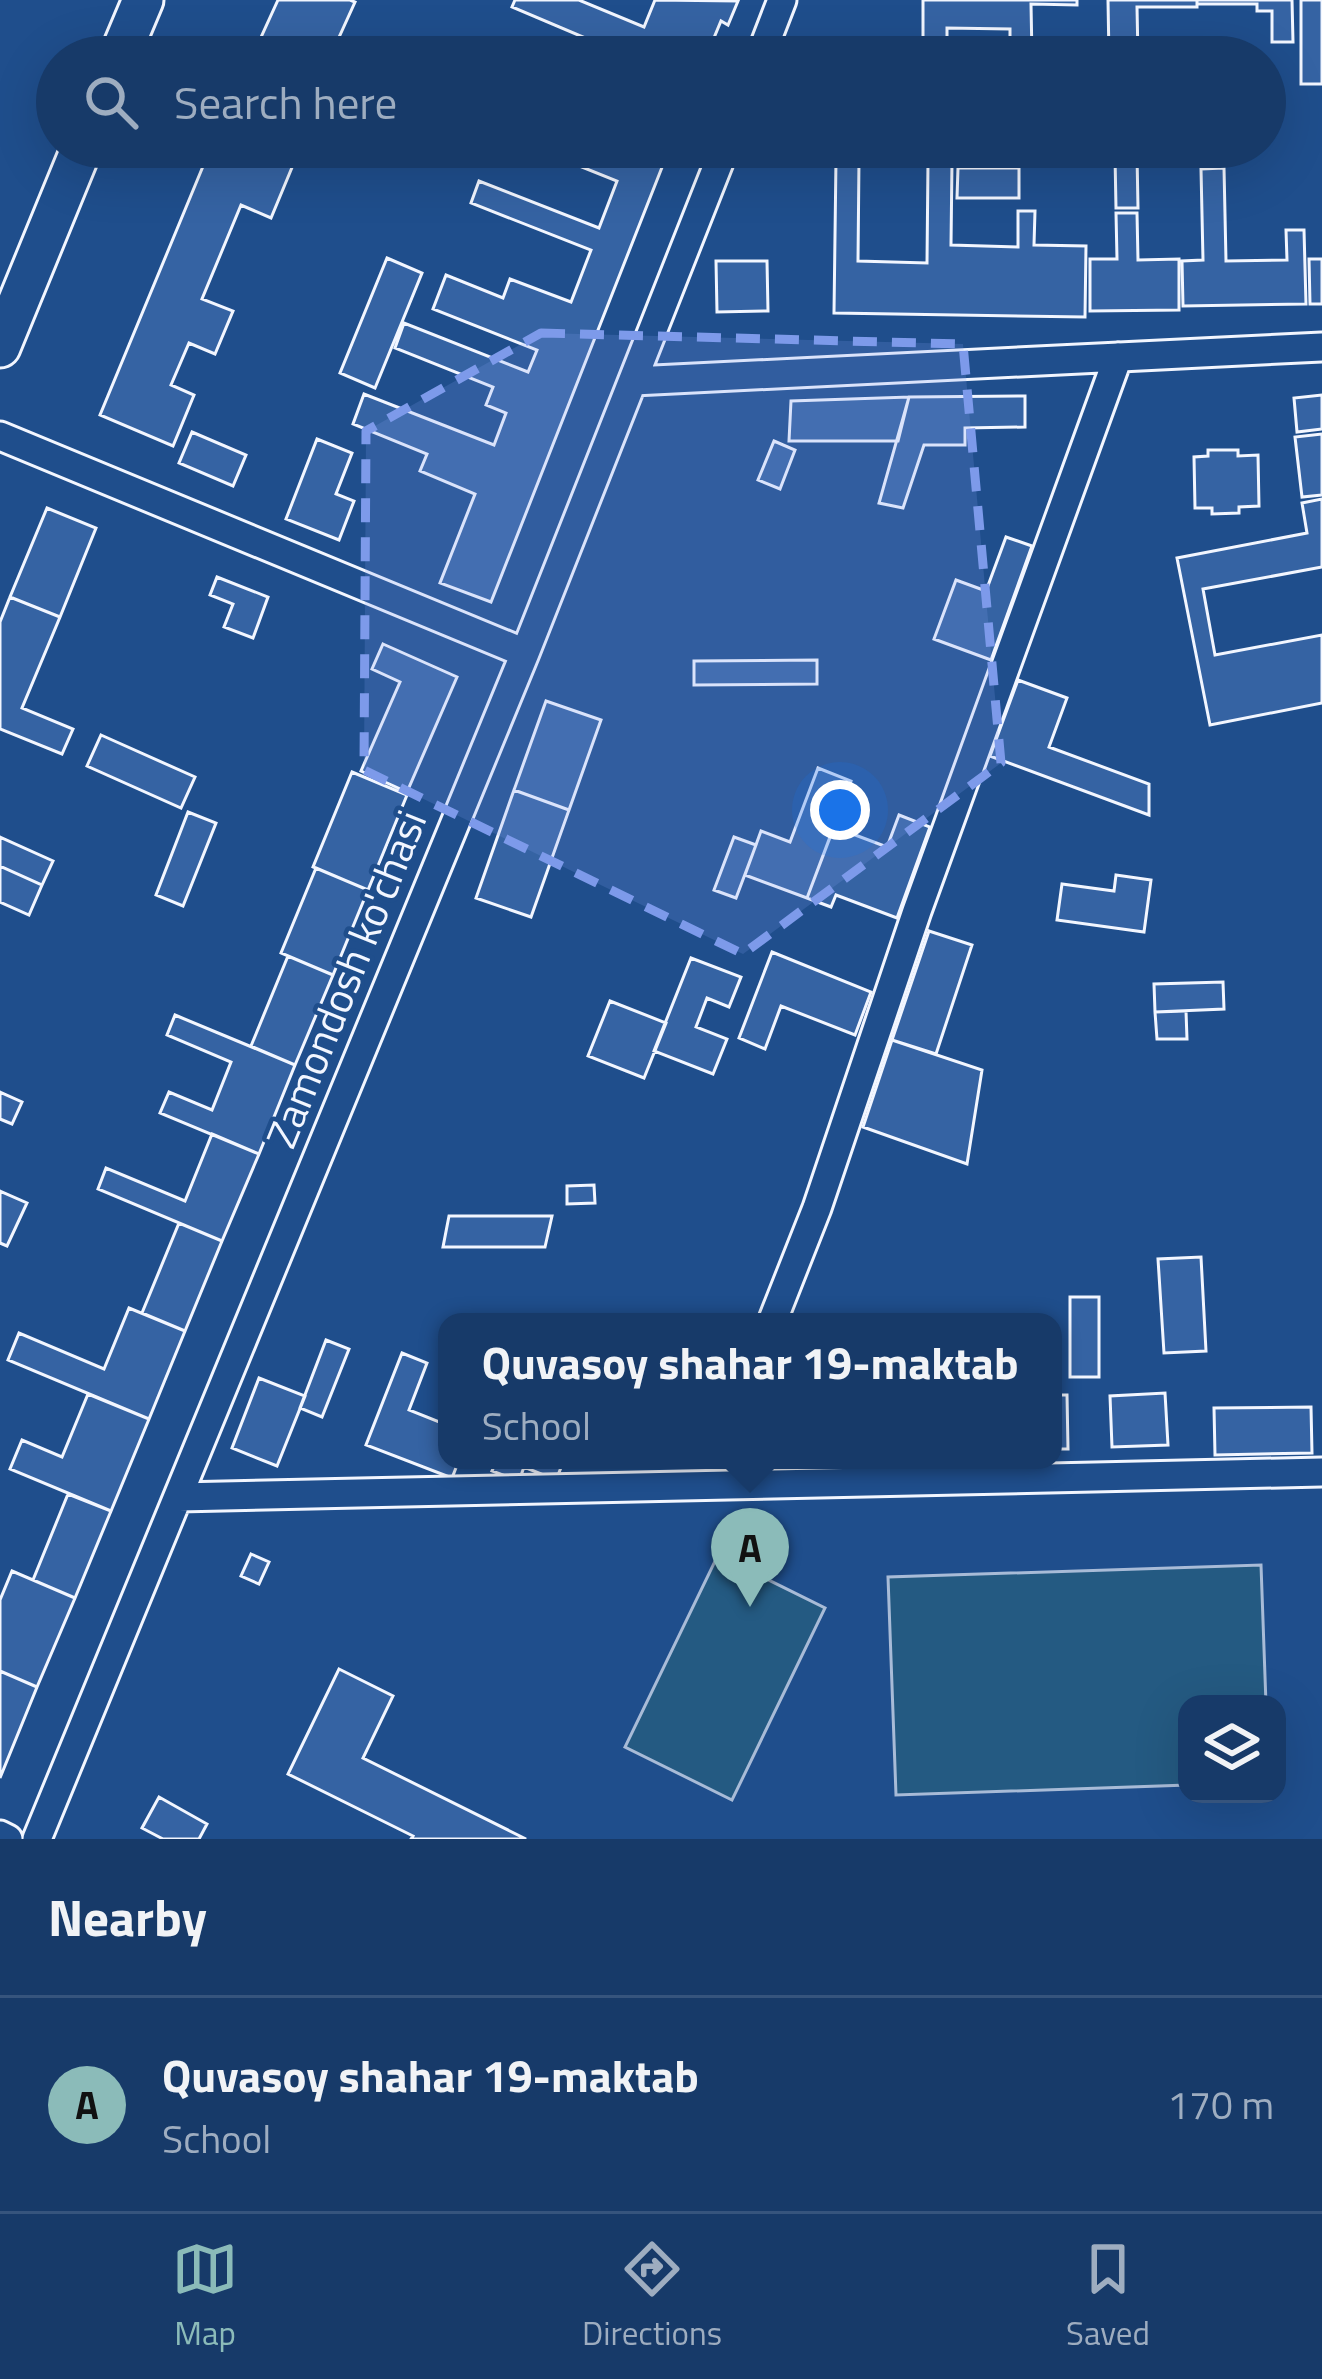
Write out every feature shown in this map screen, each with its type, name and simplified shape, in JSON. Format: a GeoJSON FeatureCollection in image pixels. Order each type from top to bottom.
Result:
{"type":"FeatureCollection","features":[{"type":"Feature","properties":{"kind":"main road"},"geometry":{"type":"LineString","coordinates":[[128,36],[143,0]]}},
{"type":"Feature","properties":{"kind":"main road"},"geometry":{"type":"LineString","coordinates":[[0,347],[73,168]]}},
{"type":"Feature","properties":{"kind":"street"},"geometry":{"type":"LineString","coordinates":[[768,36],[782,0]]}},
{"type":"Feature","properties":{"kind":"street","name":"Zamondosh ko'chasi"},"geometry":{"type":"LineString","coordinates":[[37,1839],[525,653],[717,168]]}},
{"type":"Feature","properties":{"kind":"street"},"geometry":{"type":"LineString","coordinates":[[634,381],[1322,347]]}},
{"type":"Feature","properties":{"kind":"street"},"geometry":{"type":"LineString","coordinates":[[776,1313],[817,1208],[916,911],[1118,357]]}},
{"type":"Feature","properties":{"kind":"street"},"geometry":{"type":"LineString","coordinates":[[0,436],[525,653]]}},
{"type":"Feature","properties":{"kind":"street"},"geometry":{"type":"LineString","coordinates":[[179,1496],[713,1472],[1322,1472]]}},
{"type":"Feature","properties":{"kind":"street"},"geometry":{"type":"LineString","coordinates":[[0,1835],[8,1839]]}},
{"type":"Feature","properties":{"kind":"highlighted area"},"geometry":{"type":"Polygon","coordinates":[[[541,333],[963,344],[1001,763],[743,954],[364,770],[366,431],[541,333]]]}},
{"type":"Feature","properties":{"kind":"shaded area"},"geometry":{"type":"Polygon","coordinates":[[[718,1555],[825,1608],[732,1800],[625,1747],[718,1555]]]}},
{"type":"Feature","properties":{"kind":"shaded area"},"geometry":{"type":"Polygon","coordinates":[[[1261,1565],[1266,1695],[1178,1695],[1178,1785],[896,1795],[888,1577],[1261,1565]]]}},
{"type":"Feature","properties":{"kind":"building"},"geometry":{"type":"Polygon","coordinates":[[[278,0],[355,2],[340,36],[262,36],[278,0]]]}},
{"type":"Feature","properties":{"kind":"building"},"geometry":{"type":"Polygon","coordinates":[[[515,0],[579,0],[644,27],[655,0],[738,1],[728,25],[721,21],[715,36],[580,36],[512,7],[515,0]]]}},
{"type":"Feature","properties":{"kind":"building"},"geometry":{"type":"Polygon","coordinates":[[[923,0],[1077,0],[1077,5],[1031,4],[1032,36],[1010,36],[1010,29],[947,28],[947,36],[923,36],[923,0]]]}},
{"type":"Feature","properties":{"kind":"building"},"geometry":{"type":"Polygon","coordinates":[[[1108,0],[1197,0],[1197,7],[1137,7],[1138,36],[1109,36],[1108,0]]]}},
{"type":"Feature","properties":{"kind":"building"},"geometry":{"type":"Polygon","coordinates":[[[1197,0],[1292,0],[1293,42],[1286,42],[1286,36],[1272,36],[1272,11],[1257,11],[1257,4],[1197,4],[1197,0]]]}},
{"type":"Feature","properties":{"kind":"building"},"geometry":{"type":"Polygon","coordinates":[[[1301,0],[1322,0],[1322,84],[1301,84],[1301,0]]]}},
{"type":"Feature","properties":{"kind":"building"},"geometry":{"type":"Polygon","coordinates":[[[202,168],[292,168],[271,218],[241,205],[202,299],[233,311],[215,354],[189,343],[171,385],[194,395],[173,446],[100,415],[202,168]]]}},
{"type":"Feature","properties":{"kind":"building"},"geometry":{"type":"Polygon","coordinates":[[[584,168],[662,168],[491,602],[440,583],[475,494],[420,471],[427,454],[353,424],[364,394],[494,445],[506,413],[486,405],[493,387],[395,348],[404,323],[528,372],[537,350],[433,309],[446,275],[503,298],[510,279],[571,302],[591,250],[471,203],[479,181],[599,228],[617,181],[584,168]]]}},
{"type":"Feature","properties":{"kind":"building"},"geometry":{"type":"Polygon","coordinates":[[[836,168],[859,168],[858,261],[927,263],[928,168],[952,168],[951,245],[1018,247],[1018,211],[1035,211],[1034,245],[1086,246],[1085,317],[834,313],[836,168]]]}},
{"type":"Feature","properties":{"kind":"building"},"geometry":{"type":"Polygon","coordinates":[[[958,168],[1019,168],[1019,198],[957,198],[958,168]]]}},
{"type":"Feature","properties":{"kind":"building"},"geometry":{"type":"Polygon","coordinates":[[[1115,168],[1137,168],[1138,208],[1116,208],[1115,168]]]}},
{"type":"Feature","properties":{"kind":"building"},"geometry":{"type":"Polygon","coordinates":[[[1224,168],[1226,261],[1287,260],[1286,230],[1304,230],[1306,304],[1183,306],[1182,261],[1203,260],[1201,169],[1224,168]]]}},
{"type":"Feature","properties":{"kind":"building"},"geometry":{"type":"Polygon","coordinates":[[[1116,213],[1137,213],[1138,260],[1179,259],[1179,310],[1090,311],[1090,259],[1117,259],[1116,213]]]}},
{"type":"Feature","properties":{"kind":"building"},"geometry":{"type":"Polygon","coordinates":[[[387,258],[422,273],[375,388],[340,373],[387,258]]]}},
{"type":"Feature","properties":{"kind":"building"},"geometry":{"type":"Polygon","coordinates":[[[1309,259],[1322,259],[1322,304],[1310,304],[1309,259]]]}},
{"type":"Feature","properties":{"kind":"building"},"geometry":{"type":"Polygon","coordinates":[[[716,261],[767,261],[768,311],[717,312],[716,261]]]}},
{"type":"Feature","properties":{"kind":"building"},"geometry":{"type":"Polygon","coordinates":[[[1322,395],[1322,429],[1297,432],[1294,398],[1322,395]]]}},
{"type":"Feature","properties":{"kind":"building"},"geometry":{"type":"Polygon","coordinates":[[[1025,396],[1025,427],[965,428],[965,445],[924,445],[903,508],[879,503],[909,397],[1025,396]]]}},
{"type":"Feature","properties":{"kind":"building"},"geometry":{"type":"Polygon","coordinates":[[[909,397],[898,441],[789,441],[791,401],[909,397]]]}},
{"type":"Feature","properties":{"kind":"building"},"geometry":{"type":"Polygon","coordinates":[[[192,432],[246,455],[233,486],[179,463],[192,432]]]}},
{"type":"Feature","properties":{"kind":"building"},"geometry":{"type":"Polygon","coordinates":[[[1322,434],[1322,495],[1302,497],[1295,437],[1322,434]]]}},
{"type":"Feature","properties":{"kind":"building"},"geometry":{"type":"Polygon","coordinates":[[[317,439],[352,453],[336,494],[354,501],[339,540],[286,519],[317,439]]]}},
{"type":"Feature","properties":{"kind":"building"},"geometry":{"type":"Polygon","coordinates":[[[774,441],[795,450],[780,489],[758,480],[774,441]]]}},
{"type":"Feature","properties":{"kind":"building"},"geometry":{"type":"Polygon","coordinates":[[[1208,450],[1258,455],[1259,506],[1212,514],[1212,508],[1195,508],[1194,457],[1208,456],[1208,450]]]}},
{"type":"Feature","properties":{"kind":"building"},"geometry":{"type":"Polygon","coordinates":[[[1322,499],[1322,567],[1203,589],[1215,655],[1322,635],[1322,703],[1210,725],[1177,558],[1307,533],[1302,503],[1322,499]]]}},
{"type":"Feature","properties":{"kind":"building"},"geometry":{"type":"Polygon","coordinates":[[[47,508],[96,528],[60,617],[10,597],[47,508]]]}},
{"type":"Feature","properties":{"kind":"building"},"geometry":{"type":"Polygon","coordinates":[[[1006,537],[1032,546],[991,660],[934,639],[956,580],[986,591],[1006,537]]]}},
{"type":"Feature","properties":{"kind":"building"},"geometry":{"type":"Polygon","coordinates":[[[217,577],[268,597],[253,638],[224,627],[233,604],[210,595],[217,577]]]}},
{"type":"Feature","properties":{"kind":"building"},"geometry":{"type":"Polygon","coordinates":[[[10,597],[60,617],[22,708],[73,729],[62,754],[0,729],[0,622],[10,597]]]}},
{"type":"Feature","properties":{"kind":"building"},"geometry":{"type":"Polygon","coordinates":[[[383,644],[457,677],[407,792],[361,771],[400,682],[372,669],[383,644]]]}},
{"type":"Feature","properties":{"kind":"building"},"geometry":{"type":"Polygon","coordinates":[[[817,660],[817,684],[694,685],[694,661],[817,660]]]}},
{"type":"Feature","properties":{"kind":"building"},"geometry":{"type":"Polygon","coordinates":[[[1018,680],[1067,698],[1049,747],[1149,784],[1149,815],[990,756],[1018,680]]]}},
{"type":"Feature","properties":{"kind":"building"},"geometry":{"type":"Polygon","coordinates":[[[546,701],[601,720],[569,810],[514,790],[546,701]]]}},
{"type":"Feature","properties":{"kind":"building"},"geometry":{"type":"Polygon","coordinates":[[[101,735],[195,777],[181,808],[87,766],[101,735]]]}},
{"type":"Feature","properties":{"kind":"building"},"geometry":{"type":"Polygon","coordinates":[[[818,768],[851,781],[807,898],[745,875],[761,831],[790,842],[818,768]]]}},
{"type":"Feature","properties":{"kind":"building"},"geometry":{"type":"Polygon","coordinates":[[[352,772],[407,795],[368,890],[313,867],[352,772]]]}},
{"type":"Feature","properties":{"kind":"building"},"geometry":{"type":"Polygon","coordinates":[[[514,790],[569,810],[531,917],[476,898],[514,790]]]}},
{"type":"Feature","properties":{"kind":"building"},"geometry":{"type":"Polygon","coordinates":[[[188,812],[216,823],[183,906],[156,895],[188,812]]]}},
{"type":"Feature","properties":{"kind":"building"},"geometry":{"type":"Polygon","coordinates":[[[899,815],[930,827],[897,918],[836,895],[831,907],[807,898],[834,827],[887,847],[899,815]]]}},
{"type":"Feature","properties":{"kind":"building"},"geometry":{"type":"Polygon","coordinates":[[[0,837],[53,861],[42,885],[0,866],[0,837]]]}},
{"type":"Feature","properties":{"kind":"building"},"geometry":{"type":"Polygon","coordinates":[[[734,837],[756,845],[736,898],[714,890],[734,837]]]}},
{"type":"Feature","properties":{"kind":"building"},"geometry":{"type":"Polygon","coordinates":[[[0,866],[42,885],[29,915],[0,902],[0,866]]]}},
{"type":"Feature","properties":{"kind":"building"},"geometry":{"type":"Polygon","coordinates":[[[316,868],[368,890],[333,975],[281,953],[316,868]]]}},
{"type":"Feature","properties":{"kind":"building"},"geometry":{"type":"Polygon","coordinates":[[[1116,875],[1151,880],[1144,932],[1057,920],[1062,884],[1114,891],[1116,875]]]}},
{"type":"Feature","properties":{"kind":"building"},"geometry":{"type":"Polygon","coordinates":[[[929,931],[972,945],[936,1054],[892,1040],[929,931]]]}},
{"type":"Feature","properties":{"kind":"building"},"geometry":{"type":"Polygon","coordinates":[[[772,952],[871,992],[855,1035],[781,1006],[765,1049],[739,1038],[772,952]]]}},
{"type":"Feature","properties":{"kind":"building"},"geometry":{"type":"Polygon","coordinates":[[[288,956],[333,975],[295,1065],[251,1046],[288,956]]]}},
{"type":"Feature","properties":{"kind":"building"},"geometry":{"type":"Polygon","coordinates":[[[691,958],[741,977],[729,1007],[707,998],[696,1027],[727,1039],[713,1074],[654,1051],[691,958]]]}},
{"type":"Feature","properties":{"kind":"building"},"geometry":{"type":"Polygon","coordinates":[[[1223,982],[1224,1009],[1155,1012],[1154,984],[1223,982]]]}},
{"type":"Feature","properties":{"kind":"building"},"geometry":{"type":"Polygon","coordinates":[[[610,1001],[666,1023],[644,1078],[588,1056],[610,1001]]]}},
{"type":"Feature","properties":{"kind":"building"},"geometry":{"type":"Polygon","coordinates":[[[1186,1011],[1187,1039],[1157,1039],[1155,1012],[1186,1011]]]}},
{"type":"Feature","properties":{"kind":"building"},"geometry":{"type":"Polygon","coordinates":[[[175,1015],[295,1065],[259,1154],[160,1113],[169,1092],[212,1110],[231,1062],[167,1035],[175,1015]]]}},
{"type":"Feature","properties":{"kind":"building"},"geometry":{"type":"Polygon","coordinates":[[[892,1040],[982,1070],[967,1164],[863,1127],[892,1040]]]}},
{"type":"Feature","properties":{"kind":"building"},"geometry":{"type":"Polygon","coordinates":[[[0,1092],[22,1102],[12,1124],[0,1119],[0,1092]]]}},
{"type":"Feature","properties":{"kind":"building"},"geometry":{"type":"Polygon","coordinates":[[[212,1134],[259,1154],[222,1241],[98,1189],[106,1168],[185,1201],[212,1134]]]}},
{"type":"Feature","properties":{"kind":"building"},"geometry":{"type":"Polygon","coordinates":[[[594,1185],[595,1203],[567,1204],[567,1186],[594,1185]]]}},
{"type":"Feature","properties":{"kind":"building"},"geometry":{"type":"Polygon","coordinates":[[[0,1191],[27,1203],[7,1246],[0,1243],[0,1191]]]}},
{"type":"Feature","properties":{"kind":"building"},"geometry":{"type":"Polygon","coordinates":[[[449,1216],[552,1216],[545,1247],[443,1247],[449,1216]]]}},
{"type":"Feature","properties":{"kind":"building"},"geometry":{"type":"Polygon","coordinates":[[[179,1223],[222,1241],[185,1331],[142,1313],[179,1223]]]}},
{"type":"Feature","properties":{"kind":"building"},"geometry":{"type":"Polygon","coordinates":[[[1201,1257],[1206,1351],[1164,1353],[1158,1259],[1201,1257]]]}},
{"type":"Feature","properties":{"kind":"building"},"geometry":{"type":"Polygon","coordinates":[[[1070,1297],[1099,1297],[1099,1377],[1070,1377],[1070,1297]]]}},
{"type":"Feature","properties":{"kind":"building"},"geometry":{"type":"Polygon","coordinates":[[[129,1308],[185,1331],[149,1419],[8,1360],[19,1333],[104,1369],[129,1308]]]}},
{"type":"Feature","properties":{"kind":"building"},"geometry":{"type":"Polygon","coordinates":[[[326,1340],[349,1349],[322,1417],[300,1408],[326,1340]]]}},
{"type":"Feature","properties":{"kind":"building"},"geometry":{"type":"Polygon","coordinates":[[[402,1353],[427,1363],[409,1410],[438,1421],[438,1469],[456,1469],[452,1478],[366,1445],[402,1353]]]}},
{"type":"Feature","properties":{"kind":"building"},"geometry":{"type":"Polygon","coordinates":[[[259,1378],[305,1396],[277,1466],[232,1448],[259,1378]]]}},
{"type":"Feature","properties":{"kind":"building"},"geometry":{"type":"Polygon","coordinates":[[[1165,1393],[1168,1445],[1112,1447],[1110,1396],[1165,1393]]]}},
{"type":"Feature","properties":{"kind":"building"},"geometry":{"type":"Polygon","coordinates":[[[88,1394],[149,1419],[111,1511],[10,1469],[22,1440],[62,1457],[88,1394]]]}},
{"type":"Feature","properties":{"kind":"building"},"geometry":{"type":"Polygon","coordinates":[[[1062,1395],[1067,1395],[1068,1449],[1062,1449],[1062,1395]]]}},
{"type":"Feature","properties":{"kind":"building"},"geometry":{"type":"Polygon","coordinates":[[[1311,1407],[1312,1453],[1215,1455],[1214,1408],[1311,1407]]]}},
{"type":"Feature","properties":{"kind":"building"},"geometry":{"type":"Polygon","coordinates":[[[493,1469],[523,1469],[519,1481],[493,1469]]]}},
{"type":"Feature","properties":{"kind":"building"},"geometry":{"type":"Polygon","coordinates":[[[529,1469],[560,1469],[556,1480],[529,1469]]]}},
{"type":"Feature","properties":{"kind":"building"},"geometry":{"type":"Polygon","coordinates":[[[68,1494],[111,1511],[75,1598],[33,1580],[68,1494]]]}},
{"type":"Feature","properties":{"kind":"building"},"geometry":{"type":"Polygon","coordinates":[[[251,1554],[269,1562],[259,1584],[241,1576],[251,1554]]]}},
{"type":"Feature","properties":{"kind":"building"},"geometry":{"type":"Polygon","coordinates":[[[12,1571],[75,1598],[37,1687],[0,1671],[0,1600],[12,1571]]]}},
{"type":"Feature","properties":{"kind":"building"},"geometry":{"type":"Polygon","coordinates":[[[339,1669],[393,1696],[363,1758],[526,1839],[411,1839],[413,1836],[288,1774],[339,1669]]]}},
{"type":"Feature","properties":{"kind":"building"},"geometry":{"type":"Polygon","coordinates":[[[0,1671],[37,1687],[0,1778],[0,1671]]]}},
{"type":"Feature","properties":{"kind":"building"},"geometry":{"type":"Polygon","coordinates":[[[159,1797],[207,1824],[199,1839],[163,1839],[142,1828],[159,1797]]]}},
{"type":"Feature","properties":{"kind":"place","name":"Quvasoy shahar 19-maktab"},"geometry":{"type":"Point","coordinates":[750,1607]}}]}
